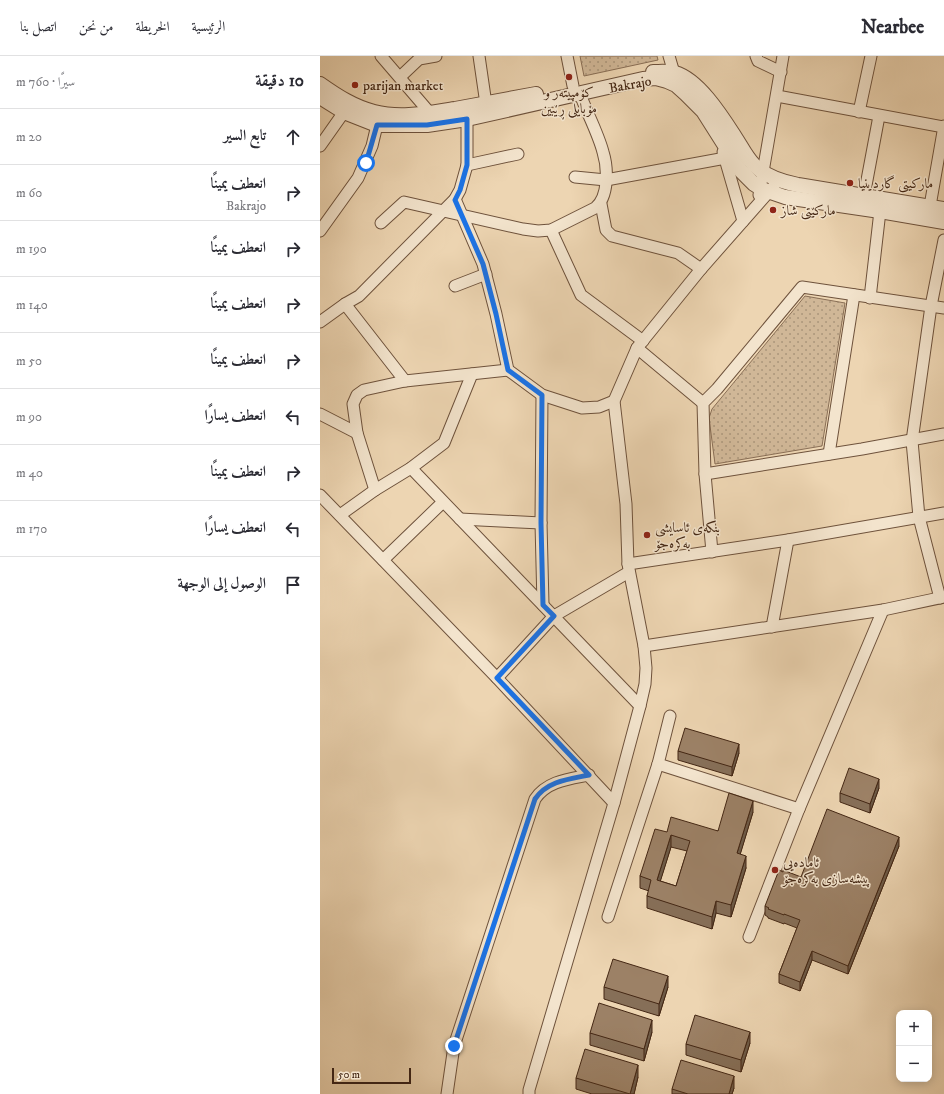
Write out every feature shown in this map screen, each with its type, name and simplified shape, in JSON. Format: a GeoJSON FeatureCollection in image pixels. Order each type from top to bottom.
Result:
{"type":"FeatureCollection","features":[{"type":"Feature","properties":{"kind":"street"},"geometry":{"type":"LineString","coordinates":[[400,77],[419,59],[436,56]]}},
{"type":"Feature","properties":{"kind":"street"},"geometry":{"type":"LineString","coordinates":[[479,56],[486,104]]}},
{"type":"Feature","properties":{"kind":"street"},"geometry":{"type":"LineString","coordinates":[[567,56],[576,90],[603,153],[606,180],[605,191],[601,204],[606,230],[612,236],[678,253],[701,269]]}},
{"type":"Feature","properties":{"kind":"street"},"geometry":{"type":"LineString","coordinates":[[669,56],[674,73],[687,80],[700,91],[713,106],[749,159],[763,172],[779,180],[798,185],[937,208],[944,127],[777,96]]}},
{"type":"Feature","properties":{"kind":"street"},"geometry":{"type":"LineString","coordinates":[[756,56],[758,61],[780,72]]}},
{"type":"Feature","properties":{"kind":"street"},"geometry":{"type":"LineString","coordinates":[[529,1094],[528,1090],[614,803],[645,684],[646,668],[644,646],[629,568],[626,504],[614,400],[640,345],[701,269],[758,204],[764,190],[763,172],[783,56]]}},
{"type":"Feature","properties":{"kind":"street"},"geometry":{"type":"LineString","coordinates":[[859,112],[871,56]]}},
{"type":"Feature","properties":{"kind":"street"},"geometry":{"type":"LineString","coordinates":[[384,58],[430,113]]}},
{"type":"Feature","properties":{"kind":"street","name":"Bakrajo"},"geometry":{"type":"LineString","coordinates":[[320,97],[344,112],[377,125],[427,125],[467,119],[635,74],[674,73]]}},
{"type":"Feature","properties":{"kind":"street","name":"Bakrajo"},"geometry":{"type":"LineString","coordinates":[[320,84],[359,108],[388,115],[404,115],[430,113],[656,78],[667,81],[676,86],[703,111],[719,138],[728,158],[747,178],[764,190],[785,197],[944,222]]}},
{"type":"Feature","properties":{"kind":"street"},"geometry":{"type":"LineString","coordinates":[[320,146],[344,112]]}},
{"type":"Feature","properties":{"kind":"street"},"geometry":{"type":"LineString","coordinates":[[864,196],[880,116]]}},
{"type":"Feature","properties":{"kind":"street"},"geometry":{"type":"LineString","coordinates":[[320,322],[344,304],[359,296],[455,200],[460,190],[467,165],[467,119]]}},
{"type":"Feature","properties":{"kind":"street"},"geometry":{"type":"LineString","coordinates":[[320,231],[358,178],[370,151],[377,125]]}},
{"type":"Feature","properties":{"kind":"street"},"geometry":{"type":"LineString","coordinates":[[467,165],[518,154]]}},
{"type":"Feature","properties":{"kind":"street"},"geometry":{"type":"LineString","coordinates":[[575,177],[606,180],[728,158],[743,221]]}},
{"type":"Feature","properties":{"kind":"street"},"geometry":{"type":"LineString","coordinates":[[764,190],[779,180]]}},
{"type":"Feature","properties":{"kind":"street"},"geometry":{"type":"LineString","coordinates":[[455,200],[483,264],[508,370],[542,395],[582,408],[600,407],[614,400]]}},
{"type":"Feature","properties":{"kind":"street"},"geometry":{"type":"LineString","coordinates":[[381,223],[404,202],[462,214],[530,231],[551,230],[601,204]]}},
{"type":"Feature","properties":{"kind":"street"},"geometry":{"type":"LineString","coordinates":[[870,298],[880,211]]}},
{"type":"Feature","properties":{"kind":"street"},"geometry":{"type":"LineString","coordinates":[[551,230],[581,295],[640,345],[703,403],[705,474],[712,552]]}},
{"type":"Feature","properties":{"kind":"street"},"geometry":{"type":"LineString","coordinates":[[644,646],[883,610],[942,598],[919,517],[912,441],[931,306],[944,240]]}},
{"type":"Feature","properties":{"kind":"street"},"geometry":{"type":"LineString","coordinates":[[455,286],[486,274]]}},
{"type":"Feature","properties":{"kind":"street"},"geometry":{"type":"LineString","coordinates":[[703,403],[717,389],[802,287],[944,308]]}},
{"type":"Feature","properties":{"kind":"street"},"geometry":{"type":"LineString","coordinates":[[829,454],[854,295]]}},
{"type":"Feature","properties":{"kind":"street"},"geometry":{"type":"LineString","coordinates":[[344,304],[405,381]]}},
{"type":"Feature","properties":{"kind":"street"},"geometry":{"type":"LineString","coordinates":[[375,490],[357,434],[353,404],[357,395],[364,390],[405,381],[508,370]]}},
{"type":"Feature","properties":{"kind":"street"},"geometry":{"type":"LineString","coordinates":[[340,515],[375,490],[411,468],[444,443],[472,374]]}},
{"type":"Feature","properties":{"kind":"street"},"geometry":{"type":"LineString","coordinates":[[542,395],[541,523],[543,605]]}},
{"type":"Feature","properties":{"kind":"street"},"geometry":{"type":"LineString","coordinates":[[320,414],[357,434]]}},
{"type":"Feature","properties":{"kind":"street"},"geometry":{"type":"LineString","coordinates":[[705,474],[912,441],[944,434]]}},
{"type":"Feature","properties":{"kind":"street"},"geometry":{"type":"LineString","coordinates":[[411,468],[640,706]]}},
{"type":"Feature","properties":{"kind":"street"},"geometry":{"type":"LineString","coordinates":[[320,495],[497,678],[614,803]]}},
{"type":"Feature","properties":{"kind":"street"},"geometry":{"type":"LineString","coordinates":[[383,560],[443,502]]}},
{"type":"Feature","properties":{"kind":"street"},"geometry":{"type":"LineString","coordinates":[[497,678],[554,616],[629,568],[712,552],[944,513]]}},
{"type":"Feature","properties":{"kind":"street"},"geometry":{"type":"LineString","coordinates":[[460,519],[541,523]]}},
{"type":"Feature","properties":{"kind":"street"},"geometry":{"type":"LineString","coordinates":[[772,627],[788,540]]}},
{"type":"Feature","properties":{"kind":"street"},"geometry":{"type":"LineString","coordinates":[[749,937],[799,809],[883,610]]}},
{"type":"Feature","properties":{"kind":"street"},"geometry":{"type":"LineString","coordinates":[[608,917],[658,764],[670,716]]}},
{"type":"Feature","properties":{"kind":"street"},"geometry":{"type":"LineString","coordinates":[[658,764],[799,809]]}},
{"type":"Feature","properties":{"kind":"street"},"geometry":{"type":"LineString","coordinates":[[447,1094],[454,1046],[535,799],[544,788],[552,784],[589,775]]}},
{"type":"Feature","properties":{"kind":"shaded area"},"geometry":{"type":"Polygon","coordinates":[[[580,56],[657,56],[658,60],[584,76],[580,56]]]}},
{"type":"Feature","properties":{"kind":"shaded area"},"geometry":{"type":"Polygon","coordinates":[[[805,296],[845,303],[822,446],[715,464],[709,418],[712,409],[805,296]]]}},
{"type":"Feature","properties":{"kind":"building"},"geometry":{"type":"Polygon","coordinates":[[[685,728],[739,744],[732,767],[678,751],[685,728]]]}},
{"type":"Feature","properties":{"kind":"building"},"geometry":{"type":"Polygon","coordinates":[[[849,768],[879,779],[870,804],[840,793],[849,768]]]}},
{"type":"Feature","properties":{"kind":"building"},"geometry":{"type":"Polygon","coordinates":[[[729,793],[753,801],[737,853],[746,856],[731,905],[716,901],[712,917],[647,896],[651,880],[640,876],[655,829],[667,832],[671,817],[718,831],[729,793]],[[671,835],[657,880],[676,886],[690,841],[671,835]]]}},
{"type":"Feature","properties":{"kind":"building"},"geometry":{"type":"Polygon","coordinates":[[[827,809],[899,837],[848,966],[812,951],[800,982],[779,974],[800,920],[768,909],[769,908],[765,906],[779,870],[783,872],[783,870],[801,877],[827,809]]]}},
{"type":"Feature","properties":{"kind":"building"},"geometry":{"type":"Polygon","coordinates":[[[613,959],[668,976],[659,1004],[604,987],[613,959]]]}},
{"type":"Feature","properties":{"kind":"building"},"geometry":{"type":"Polygon","coordinates":[[[599,1003],[652,1020],[644,1049],[590,1033],[599,1003]]]}},
{"type":"Feature","properties":{"kind":"building"},"geometry":{"type":"Polygon","coordinates":[[[695,1015],[750,1032],[741,1060],[686,1044],[695,1015]]]}},
{"type":"Feature","properties":{"kind":"building"},"geometry":{"type":"Polygon","coordinates":[[[585,1049],[638,1065],[630,1094],[576,1078],[585,1049]]]}},
{"type":"Feature","properties":{"kind":"building"},"geometry":{"type":"Polygon","coordinates":[[[681,1060],[734,1076],[729,1094],[688,1094],[672,1089],[681,1060]]]}},
{"type":"Feature","properties":{"kind":"place","name":"کۆمپیتەر و مۆبایلی ڕێبین"},"geometry":{"type":"Point","coordinates":[569,77]}},
{"type":"Feature","properties":{"kind":"place","name":"parijan market"},"geometry":{"type":"Point","coordinates":[355,85]}},
{"type":"Feature","properties":{"kind":"place","name":"مارکیتی گاردینیا"},"geometry":{"type":"Point","coordinates":[850,183]}},
{"type":"Feature","properties":{"kind":"place","name":"مارکێتی شاز"},"geometry":{"type":"Point","coordinates":[773,210]}},
{"type":"Feature","properties":{"kind":"place","name":"بنکەی ئاسایشی بەکرەجۆ"},"geometry":{"type":"Point","coordinates":[647,535]}},
{"type":"Feature","properties":{"kind":"place","name":"ئامادەیی پیشەسازی بەکرەجۆ"},"geometry":{"type":"Point","coordinates":[775,870]}},
{"type":"Feature","properties":{"kind":"route"},"geometry":{"type":"LineString","coordinates":[[366,163],[377,125],[427,125],[467,119],[467,165],[460,190],[455,200],[483,264],[508,370],[542,395],[541,523],[543,605],[554,616],[497,678],[589,775],[552,784],[544,788],[535,799],[454,1046]]}}]}
